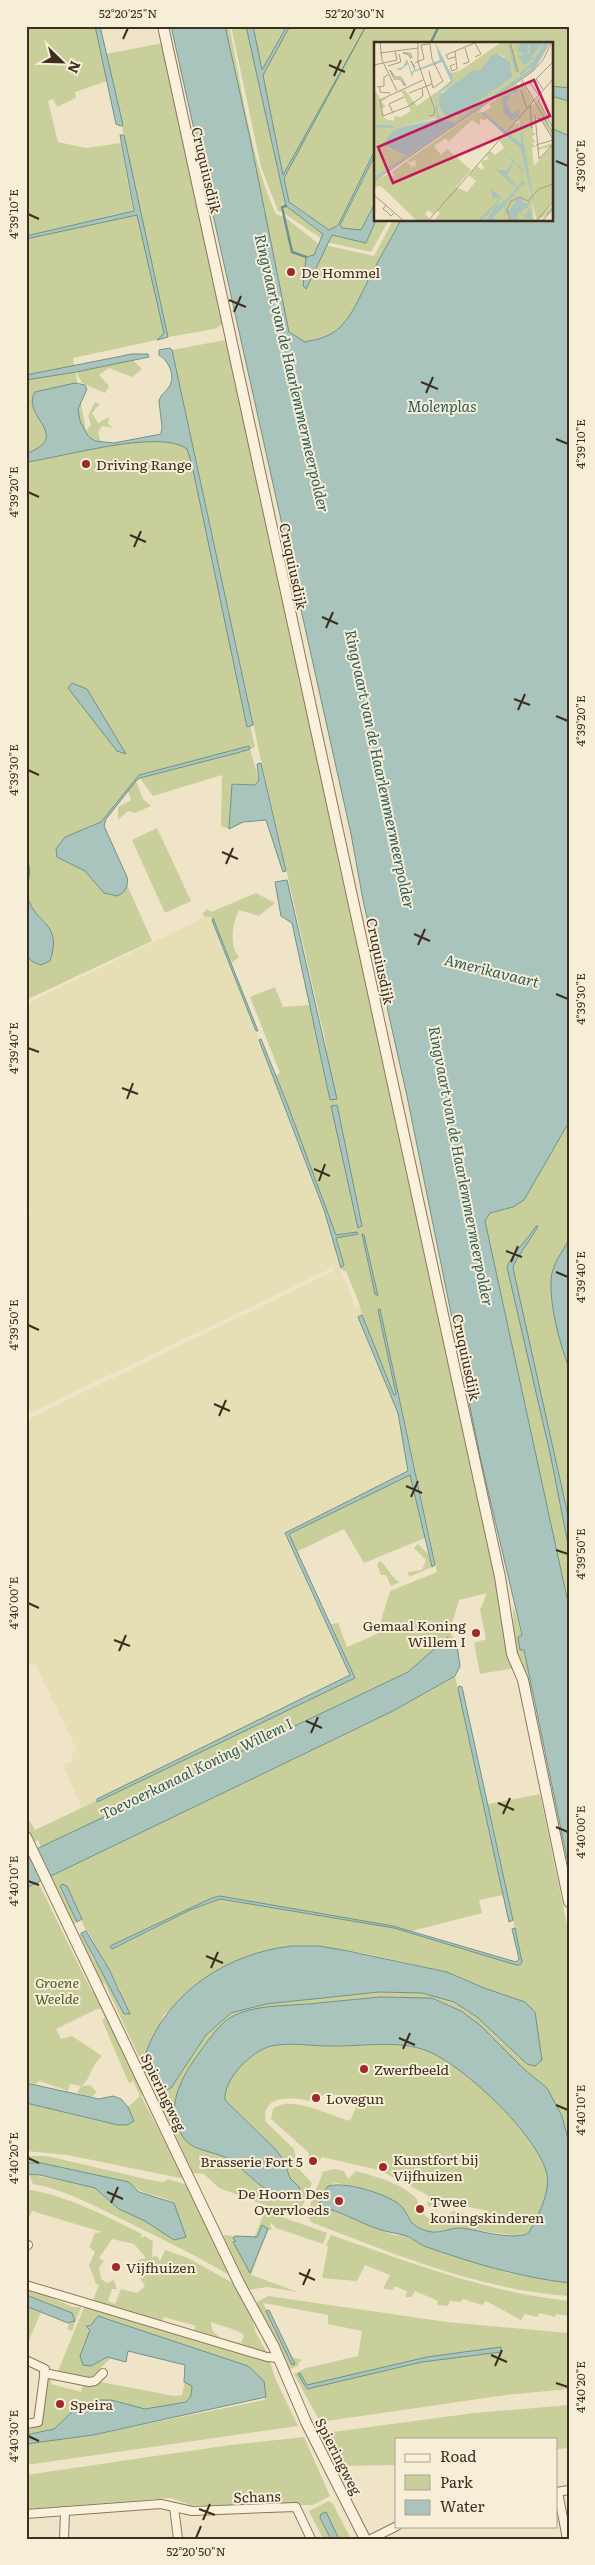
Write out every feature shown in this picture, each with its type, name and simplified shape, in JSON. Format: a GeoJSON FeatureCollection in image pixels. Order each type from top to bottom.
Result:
{"type":"FeatureCollection","features":[{"type":"Feature","properties":{"kind":"street","name":"Cruquiusdijk"},"geometry":{"type":"LineString","coordinates":[[163,26],[500,1577],[512,1654],[522,1680],[569,1902]]}},
{"type":"Feature","properties":{"kind":"street","name":"Spieringweg"},"geometry":{"type":"LineString","coordinates":[[28,1841],[239,2282],[279,2358],[306,2422],[365,2539]]}},
{"type":"Feature","properties":{"kind":"street"},"geometry":{"type":"LineString","coordinates":[[26,2285],[267,2357],[279,2358]]}},
{"type":"Feature","properties":{"kind":"street"},"geometry":{"type":"LineString","coordinates":[[26,2360],[45,2369],[38,2422],[26,2424]]}},
{"type":"Feature","properties":{"kind":"street"},"geometry":{"type":"LineString","coordinates":[[44,2372],[89,2382],[95,2381],[103,2373]]}},
{"type":"Feature","properties":{"kind":"street"},"geometry":{"type":"LineString","coordinates":[[558,2496],[568,2539]]}},
{"type":"Feature","properties":{"kind":"street","name":"Schans"},"geometry":{"type":"LineString","coordinates":[[26,2514],[161,2504],[192,2511],[296,2507],[311,2539]]}},
{"type":"Feature","properties":{"kind":"street"},"geometry":{"type":"LineString","coordinates":[[174,2507],[178,2539]]}},
{"type":"Feature","properties":{"kind":"street"},"geometry":{"type":"LineString","coordinates":[[64,2539],[65,2511]]}},
{"type":"Feature","properties":{"kind":"street"},"geometry":{"type":"LineString","coordinates":[[371,2539],[395,2527]]}},
{"type":"Feature","properties":{"kind":"shaded area"},"geometry":{"type":"Polygon","coordinates":[[[205,917],[212,920],[271,1069],[332,1233],[340,1267],[355,1306],[360,1306],[363,1314],[359,1317],[398,1413],[408,1471],[313,1518],[285,1536],[350,1675],[98,1799],[97,1802],[82,1809],[63,1765],[73,1761],[72,1753],[77,1750],[35,1664],[26,1667],[26,1420],[334,1271],[334,1267],[26,1415],[26,1211],[34,1208],[26,1207],[26,1004],[205,917]]]}},
{"type":"Feature","properties":{"kind":"green space"},"geometry":{"type":"Polygon","coordinates":[[[26,26],[95,26],[107,81],[75,92],[76,98],[57,107],[53,99],[48,101],[58,142],[86,148],[121,143],[133,212],[26,236],[26,26]]]}},
{"type":"Feature","properties":{"kind":"green space"},"geometry":{"type":"Polygon","coordinates":[[[225,26],[229,26],[253,146],[276,214],[286,218],[319,244],[314,255],[306,257],[304,270],[306,289],[325,245],[374,256],[392,221],[400,221],[369,278],[367,277],[368,280],[346,322],[339,329],[324,338],[305,342],[289,332],[250,138],[225,26]]]}},
{"type":"Feature","properties":{"kind":"green space"},"geometry":{"type":"Polygon","coordinates":[[[231,26],[246,26],[286,206],[323,234],[322,239],[285,214],[282,201],[281,212],[278,211],[261,167],[231,26]]]}},
{"type":"Feature","properties":{"kind":"green space"},"geometry":{"type":"Polygon","coordinates":[[[253,26],[287,26],[262,71],[253,26]]]}},
{"type":"Feature","properties":{"kind":"green space"},"geometry":{"type":"Polygon","coordinates":[[[290,26],[569,26],[569,88],[552,86],[552,42],[374,42],[374,152],[337,225],[329,230],[289,202],[284,177],[363,29],[283,176],[263,75],[290,26]]]}},
{"type":"Feature","properties":{"kind":"green space"},"geometry":{"type":"Polygon","coordinates":[[[163,43],[224,323],[215,329],[168,337],[106,54],[163,43]]]}},
{"type":"Feature","properties":{"kind":"green space"},"geometry":{"type":"Polygon","coordinates":[[[552,96],[569,101],[569,138],[552,133],[552,96]]]}},
{"type":"Feature","properties":{"kind":"green space"},"geometry":{"type":"Polygon","coordinates":[[[374,155],[374,205],[361,230],[342,228],[340,225],[374,155]]]}},
{"type":"Feature","properties":{"kind":"green space"},"geometry":{"type":"Polygon","coordinates":[[[139,214],[164,333],[157,340],[73,358],[86,431],[91,425],[88,416],[95,402],[100,404],[92,413],[98,423],[109,417],[108,424],[114,428],[102,426],[98,432],[101,443],[95,441],[87,434],[90,448],[189,436],[255,747],[250,749],[259,780],[252,786],[233,783],[229,829],[221,826],[222,775],[153,796],[139,777],[136,781],[143,799],[151,806],[135,813],[128,811],[118,820],[118,807],[131,800],[128,791],[101,826],[152,941],[26,1000],[26,238],[139,214]]]}},
{"type":"Feature","properties":{"kind":"green space"},"geometry":{"type":"Polygon","coordinates":[[[376,221],[388,221],[371,252],[326,242],[332,235],[366,242],[376,221]]]}},
{"type":"Feature","properties":{"kind":"green space"},"geometry":{"type":"Polygon","coordinates":[[[225,340],[228,342],[352,907],[377,1037],[414,1207],[437,1295],[514,1668],[480,1674],[474,1643],[486,1639],[480,1610],[487,1593],[459,1600],[450,1631],[457,1645],[448,1638],[408,1672],[41,1847],[38,1840],[34,1842],[26,1826],[26,1815],[35,1830],[355,1678],[331,1624],[338,1623],[347,1647],[377,1634],[390,1591],[437,1572],[400,1400],[378,1310],[396,1394],[394,1395],[346,1271],[343,1271],[341,1268],[344,1265],[336,1238],[358,1234],[357,1232],[336,1235],[276,1075],[280,1073],[250,997],[275,987],[283,1007],[309,1005],[330,1100],[326,1044],[259,751],[172,350],[225,340]],[[331,1106],[359,1227],[362,1226],[337,1106],[331,1106]],[[362,1234],[375,1294],[378,1295],[364,1236],[362,1234]]]}},
{"type":"Feature","properties":{"kind":"green space"},"geometry":{"type":"Polygon","coordinates":[[[132,359],[142,369],[132,377],[109,368],[99,375],[109,386],[105,393],[82,383],[76,372],[132,359]]]}},
{"type":"Feature","properties":{"kind":"green space"},"geometry":{"type":"Polygon","coordinates":[[[157,828],[191,901],[165,913],[132,840],[157,828]]]}},
{"type":"Feature","properties":{"kind":"green space"},"geometry":{"type":"Polygon","coordinates":[[[256,893],[275,903],[259,916],[239,910],[235,922],[233,940],[239,957],[232,963],[213,918],[205,917],[202,914],[207,909],[211,912],[256,893]]]}},
{"type":"Feature","properties":{"kind":"green space"},"geometry":{"type":"Polygon","coordinates":[[[569,1122],[569,1240],[557,1260],[555,1314],[561,1344],[569,1368],[569,1607],[485,1221],[490,1213],[513,1207],[524,1200],[569,1122]]]}},
{"type":"Feature","properties":{"kind":"green space"},"geometry":{"type":"Polygon","coordinates":[[[410,1475],[425,1538],[364,1563],[344,1529],[296,1552],[289,1534],[410,1475]]]}},
{"type":"Feature","properties":{"kind":"green space"},"geometry":{"type":"Polygon","coordinates":[[[418,1544],[428,1554],[432,1567],[409,1577],[408,1572],[422,1570],[426,1560],[414,1548],[418,1544]]]}},
{"type":"Feature","properties":{"kind":"green space"},"geometry":{"type":"Polygon","coordinates":[[[380,1561],[394,1578],[400,1582],[391,1586],[386,1575],[381,1575],[377,1564],[380,1561]]]}},
{"type":"Feature","properties":{"kind":"green space"},"geometry":{"type":"Polygon","coordinates":[[[513,1605],[522,1636],[518,1637],[520,1650],[524,1650],[533,1694],[514,1644],[513,1605]]]}},
{"type":"Feature","properties":{"kind":"green space"},"geometry":{"type":"Polygon","coordinates":[[[455,1676],[503,1895],[479,1900],[482,1913],[412,1931],[220,1896],[110,1946],[112,1949],[190,1910],[220,1899],[394,1928],[520,1965],[522,1962],[488,1804],[540,1794],[569,1935],[569,2143],[562,2116],[547,2088],[525,2070],[480,2025],[449,2005],[432,1998],[380,1997],[275,2007],[241,2013],[227,2020],[217,2030],[187,2071],[178,2090],[174,2117],[188,2143],[225,2156],[266,2189],[293,2199],[297,2184],[290,2178],[283,2159],[225,2100],[229,2083],[240,2067],[263,2049],[278,2045],[402,2045],[426,2050],[459,2069],[497,2103],[515,2122],[541,2159],[547,2175],[547,2190],[529,2232],[519,2236],[460,2228],[429,2232],[413,2225],[401,2205],[368,2190],[337,2183],[332,2184],[321,2207],[335,2210],[394,2235],[404,2235],[421,2245],[509,2273],[569,2283],[569,2296],[503,2286],[438,2269],[311,2222],[307,2213],[323,2172],[334,2169],[344,2171],[348,2179],[356,2171],[402,2187],[414,2196],[423,2214],[431,2219],[439,2220],[454,2211],[477,2217],[489,2211],[442,2202],[437,2210],[427,2205],[429,2196],[379,2170],[322,2157],[316,2166],[307,2164],[309,2153],[271,2119],[273,2109],[280,2105],[289,2104],[300,2105],[350,2121],[357,2105],[357,2096],[324,2094],[316,2102],[291,2098],[275,2101],[269,2105],[266,2112],[266,2122],[294,2149],[297,2167],[312,2183],[301,2210],[292,2215],[219,2188],[204,2174],[193,2173],[105,1984],[102,1983],[78,1936],[81,1933],[94,1960],[122,1993],[86,1931],[67,1886],[60,1886],[77,1922],[73,1925],[50,1876],[393,1711],[455,1676]],[[292,1946],[263,1951],[220,1969],[164,2015],[146,2052],[164,2091],[171,2088],[206,2035],[231,2013],[266,2004],[379,1992],[422,1993],[454,2002],[477,2017],[528,2064],[532,2066],[541,2060],[535,2012],[525,2002],[484,1988],[447,1972],[368,1954],[319,1946],[292,1946]]]}},
{"type":"Feature","properties":{"kind":"green space","name":"Groene Weelde"},"geometry":{"type":"Polygon","coordinates":[[[26,1857],[84,1976],[92,1991],[96,1993],[144,2093],[141,2096],[185,2179],[67,2155],[26,2151],[26,2103],[103,2122],[133,2117],[128,2107],[140,2096],[133,2080],[130,2084],[127,2079],[102,2020],[105,2018],[101,2009],[97,2009],[56,2029],[61,2039],[72,2036],[102,2056],[82,2086],[90,2085],[97,2092],[91,2097],[77,2093],[81,2086],[70,2084],[68,2091],[39,2081],[36,2084],[26,2082],[26,1857]]]}},
{"type":"Feature","properties":{"kind":"green space"},"geometry":{"type":"Polygon","coordinates":[[[26,2156],[47,2156],[150,2180],[164,2182],[168,2179],[187,2185],[229,2275],[173,2244],[85,2201],[54,2189],[33,2184],[29,2174],[95,2188],[119,2209],[145,2221],[174,2240],[174,2203],[141,2191],[129,2182],[41,2163],[26,2163],[26,2156]]]}},
{"type":"Feature","properties":{"kind":"green space"},"geometry":{"type":"Polygon","coordinates":[[[26,2189],[56,2196],[86,2207],[142,2234],[141,2238],[145,2236],[153,2241],[152,2257],[157,2256],[160,2261],[165,2250],[188,2258],[233,2283],[252,2317],[255,2331],[268,2355],[275,2378],[298,2426],[26,2465],[26,2444],[93,2435],[264,2400],[266,2397],[264,2381],[248,2366],[98,2316],[91,2325],[87,2324],[90,2330],[80,2356],[91,2366],[107,2357],[110,2359],[91,2377],[58,2371],[85,2305],[90,2307],[99,2285],[96,2284],[89,2265],[95,2252],[89,2247],[95,2233],[102,2232],[32,2211],[28,2220],[26,2219],[26,2189]],[[112,2239],[99,2258],[104,2261],[99,2268],[101,2279],[107,2283],[114,2280],[117,2289],[112,2289],[108,2301],[115,2304],[121,2289],[137,2293],[145,2286],[134,2269],[135,2261],[146,2258],[134,2244],[112,2239]],[[164,2317],[159,2327],[192,2336],[196,2326],[164,2317]],[[211,2322],[212,2328],[217,2335],[241,2343],[244,2335],[233,2329],[211,2322]]]}},
{"type":"Feature","properties":{"kind":"green space"},"geometry":{"type":"Polygon","coordinates":[[[265,2211],[327,2233],[323,2244],[276,2228],[271,2223],[270,2226],[272,2228],[268,2230],[251,2275],[298,2292],[267,2287],[248,2290],[223,2235],[254,2238],[265,2211]]]}},
{"type":"Feature","properties":{"kind":"green space"},"geometry":{"type":"Polygon","coordinates":[[[331,2235],[448,2275],[508,2291],[569,2301],[569,2316],[556,2314],[555,2317],[539,2313],[537,2317],[525,2314],[521,2320],[486,2301],[482,2305],[463,2299],[461,2302],[450,2301],[448,2306],[437,2305],[438,2301],[415,2291],[411,2297],[406,2297],[407,2291],[394,2286],[393,2290],[383,2289],[390,2275],[365,2265],[357,2281],[322,2278],[328,2247],[326,2245],[331,2235]]]}},
{"type":"Feature","properties":{"kind":"green space"},"geometry":{"type":"Polygon","coordinates":[[[26,2287],[73,2307],[81,2307],[72,2331],[67,2329],[69,2324],[75,2321],[26,2296],[26,2287]]]}},
{"type":"Feature","properties":{"kind":"green space"},"geometry":{"type":"Polygon","coordinates":[[[268,2296],[447,2322],[569,2333],[569,2389],[506,2395],[320,2422],[294,2374],[306,2368],[358,2356],[362,2331],[328,2324],[328,2315],[263,2303],[295,2364],[292,2357],[302,2360],[298,2363],[299,2365],[289,2370],[260,2317],[257,2302],[268,2296]]]}},
{"type":"Feature","properties":{"kind":"green space"},"geometry":{"type":"Polygon","coordinates":[[[26,2306],[41,2312],[26,2347],[26,2306]]]}},
{"type":"Feature","properties":{"kind":"green space"},"geometry":{"type":"Polygon","coordinates":[[[49,2377],[52,2377],[51,2384],[81,2392],[83,2384],[90,2385],[101,2382],[174,2396],[182,2395],[185,2382],[192,2386],[191,2396],[186,2402],[145,2409],[87,2403],[54,2429],[26,2435],[26,2428],[41,2426],[49,2377]]]}},
{"type":"Feature","properties":{"kind":"green space"},"geometry":{"type":"Polygon","coordinates":[[[569,2405],[569,2448],[558,2449],[558,2438],[395,2438],[395,2465],[342,2466],[325,2433],[474,2413],[569,2405]]]}},
{"type":"Feature","properties":{"kind":"green space"},"geometry":{"type":"Polygon","coordinates":[[[304,2437],[330,2496],[313,2505],[190,2505],[171,2498],[26,2509],[26,2475],[230,2445],[304,2437]]]}},
{"type":"Feature","properties":{"kind":"green space"},"geometry":{"type":"Polygon","coordinates":[[[329,2501],[333,2504],[351,2539],[339,2539],[320,2518],[331,2539],[323,2539],[309,2511],[329,2501]]]}},
{"type":"Feature","properties":{"kind":"water"},"geometry":{"type":"Polygon","coordinates":[[[95,26],[100,26],[123,125],[121,126],[116,124],[95,26]]]}},
{"type":"Feature","properties":{"kind":"water","name":"Molenplas"},"geometry":{"type":"Polygon","coordinates":[[[171,26],[225,26],[250,138],[289,332],[305,342],[319,339],[332,333],[346,321],[368,281],[367,277],[369,278],[400,221],[552,221],[552,128],[569,136],[569,1122],[524,1200],[513,1207],[490,1213],[485,1221],[569,1607],[569,1868],[524,1650],[520,1650],[518,1637],[522,1635],[481,1461],[407,1096],[363,900],[351,834],[171,26]]]}},
{"type":"Feature","properties":{"kind":"water"},"geometry":{"type":"Polygon","coordinates":[[[246,26],[253,26],[262,70],[287,26],[290,26],[263,75],[283,175],[366,26],[284,178],[289,202],[329,230],[338,225],[374,152],[374,157],[340,225],[342,228],[361,230],[374,205],[374,221],[376,221],[366,243],[332,235],[306,289],[303,286],[306,257],[314,255],[323,234],[286,206],[246,26]]]}},
{"type":"Feature","properties":{"kind":"water"},"geometry":{"type":"Polygon","coordinates":[[[552,86],[569,88],[569,101],[552,96],[552,86]]]}},
{"type":"Feature","properties":{"kind":"water"},"geometry":{"type":"Polygon","coordinates":[[[120,135],[124,135],[168,337],[157,340],[164,333],[137,215],[26,239],[26,236],[134,211],[120,135]]]}},
{"type":"Feature","properties":{"kind":"water"},"geometry":{"type":"Polygon","coordinates":[[[170,348],[172,350],[253,725],[247,727],[192,465],[187,449],[173,443],[133,443],[26,462],[26,454],[40,447],[46,440],[43,425],[34,410],[32,401],[35,392],[75,383],[85,385],[87,389],[78,409],[80,421],[88,436],[95,441],[114,443],[161,434],[159,401],[171,383],[172,374],[166,361],[159,355],[159,350],[170,348]]]}},
{"type":"Feature","properties":{"kind":"water"},"geometry":{"type":"Polygon","coordinates":[[[132,354],[148,354],[149,357],[26,380],[26,375],[132,354]]]}},
{"type":"Feature","properties":{"kind":"water"},"geometry":{"type":"Polygon","coordinates":[[[72,683],[87,689],[126,754],[117,751],[68,688],[72,683]]]}},
{"type":"Feature","properties":{"kind":"water"},"geometry":{"type":"Polygon","coordinates":[[[249,746],[250,749],[140,778],[136,781],[106,819],[104,826],[127,877],[127,886],[120,895],[104,893],[85,871],[57,857],[56,849],[65,837],[101,822],[139,775],[249,746]]]}},
{"type":"Feature","properties":{"kind":"water"},"geometry":{"type":"Polygon","coordinates":[[[261,763],[286,871],[283,872],[266,820],[243,822],[229,829],[232,784],[255,785],[259,780],[257,764],[261,763]]]}},
{"type":"Feature","properties":{"kind":"water"},"geometry":{"type":"Polygon","coordinates":[[[26,861],[30,869],[27,889],[28,898],[32,907],[51,931],[53,938],[50,961],[41,965],[33,962],[26,955],[26,861]]]}},
{"type":"Feature","properties":{"kind":"water"},"geometry":{"type":"Polygon","coordinates":[[[287,880],[337,1099],[330,1100],[292,923],[281,916],[275,882],[287,880]]]}},
{"type":"Feature","properties":{"kind":"water"},"geometry":{"type":"Polygon","coordinates":[[[213,918],[258,1031],[256,1031],[212,920],[213,918]]]}},
{"type":"Feature","properties":{"kind":"water"},"geometry":{"type":"Polygon","coordinates":[[[261,1039],[336,1235],[357,1232],[358,1234],[336,1238],[344,1265],[341,1268],[324,1210],[259,1040],[261,1039]]]}},
{"type":"Feature","properties":{"kind":"water"},"geometry":{"type":"Polygon","coordinates":[[[337,1105],[362,1226],[358,1228],[331,1106],[337,1105]]]}},
{"type":"Feature","properties":{"kind":"water"},"geometry":{"type":"Polygon","coordinates":[[[536,1226],[538,1226],[513,1268],[569,1520],[569,1549],[550,1453],[507,1267],[536,1226]]]}},
{"type":"Feature","properties":{"kind":"water"},"geometry":{"type":"Polygon","coordinates":[[[362,1234],[364,1235],[378,1296],[375,1294],[362,1234]]]}},
{"type":"Feature","properties":{"kind":"water"},"geometry":{"type":"Polygon","coordinates":[[[569,1240],[569,1368],[556,1324],[551,1279],[555,1264],[569,1240]]]}},
{"type":"Feature","properties":{"kind":"water"},"geometry":{"type":"Polygon","coordinates":[[[380,1309],[435,1565],[432,1567],[410,1475],[289,1534],[355,1678],[97,1802],[97,1799],[350,1675],[285,1533],[408,1471],[398,1413],[358,1317],[362,1315],[394,1395],[396,1394],[378,1310],[380,1309]]]}},
{"type":"Feature","properties":{"kind":"water"},"geometry":{"type":"Polygon","coordinates":[[[448,1637],[449,1641],[457,1645],[460,1666],[455,1676],[393,1711],[26,1888],[26,1854],[408,1672],[448,1637]]]}},
{"type":"Feature","properties":{"kind":"water"},"geometry":{"type":"Polygon","coordinates":[[[459,1686],[462,1687],[513,1920],[509,1922],[458,1689],[459,1686]]]}},
{"type":"Feature","properties":{"kind":"water"},"geometry":{"type":"Polygon","coordinates":[[[62,1884],[67,1886],[82,1919],[77,1922],[60,1886],[62,1884]]]}},
{"type":"Feature","properties":{"kind":"water"},"geometry":{"type":"Polygon","coordinates":[[[220,1896],[393,1926],[516,1962],[519,1959],[512,1929],[515,1928],[522,1962],[520,1965],[516,1965],[394,1928],[220,1899],[190,1910],[112,1949],[110,1946],[220,1896]]]}},
{"type":"Feature","properties":{"kind":"water"},"geometry":{"type":"Polygon","coordinates":[[[86,1931],[109,1969],[130,2014],[124,2014],[81,1933],[86,1931]]]}},
{"type":"Feature","properties":{"kind":"water"},"geometry":{"type":"Polygon","coordinates":[[[292,1946],[319,1946],[447,1972],[484,1988],[525,2002],[535,2012],[542,2060],[535,2066],[527,2064],[477,2017],[454,2002],[422,1993],[379,1992],[266,2004],[231,2013],[206,2035],[171,2088],[164,2091],[146,2052],[156,2030],[185,1994],[204,1979],[245,1957],[268,1950],[292,1946]]]}},
{"type":"Feature","properties":{"kind":"water"},"geometry":{"type":"Polygon","coordinates":[[[380,1997],[432,1998],[461,2011],[480,2025],[525,2070],[547,2088],[562,2116],[569,2143],[569,2283],[496,2269],[460,2258],[424,2246],[404,2235],[385,2231],[336,2211],[321,2207],[319,2204],[327,2187],[343,2185],[377,2193],[396,2202],[415,2225],[429,2232],[462,2228],[516,2236],[529,2232],[547,2190],[547,2175],[541,2159],[530,2141],[496,2102],[456,2068],[438,2056],[422,2049],[388,2044],[340,2046],[278,2045],[263,2049],[240,2067],[229,2083],[225,2100],[283,2159],[290,2178],[300,2188],[296,2198],[288,2199],[272,2193],[230,2159],[191,2145],[179,2130],[175,2118],[175,2106],[181,2082],[208,2040],[228,2019],[242,2012],[260,2008],[380,1997]]]}},
{"type":"Feature","properties":{"kind":"water"},"geometry":{"type":"Polygon","coordinates":[[[26,2083],[99,2099],[113,2096],[121,2099],[128,2107],[134,2121],[127,2125],[118,2125],[26,2103],[26,2083]]]}},
{"type":"Feature","properties":{"kind":"water"},"geometry":{"type":"Polygon","coordinates":[[[26,2163],[41,2163],[129,2182],[139,2192],[174,2203],[186,2237],[174,2240],[145,2221],[119,2209],[95,2188],[40,2175],[26,2174],[26,2163]]]}},
{"type":"Feature","properties":{"kind":"water"},"geometry":{"type":"Polygon","coordinates":[[[262,2225],[268,2229],[250,2273],[233,2242],[236,2241],[233,2238],[235,2236],[257,2237],[262,2225]]]}},
{"type":"Feature","properties":{"kind":"water"},"geometry":{"type":"Polygon","coordinates":[[[26,2295],[72,2313],[75,2321],[68,2323],[26,2306],[26,2295]]]}},
{"type":"Feature","properties":{"kind":"water"},"geometry":{"type":"Polygon","coordinates":[[[269,2310],[295,2364],[292,2365],[266,2311],[269,2310]]]}},
{"type":"Feature","properties":{"kind":"water"},"geometry":{"type":"Polygon","coordinates":[[[98,2316],[248,2366],[264,2381],[266,2397],[93,2435],[26,2444],[26,2435],[54,2429],[75,2409],[99,2400],[111,2400],[145,2409],[186,2402],[191,2396],[192,2386],[184,2382],[185,2365],[128,2351],[126,2362],[107,2357],[91,2366],[83,2365],[80,2356],[90,2330],[86,2326],[91,2325],[98,2316]]]}},
{"type":"Feature","properties":{"kind":"water"},"geometry":{"type":"Polygon","coordinates":[[[501,2347],[501,2352],[422,2362],[307,2389],[298,2374],[300,2373],[307,2385],[427,2357],[501,2347]]]}},
{"type":"Feature","properties":{"kind":"water"},"geometry":{"type":"Polygon","coordinates":[[[326,2512],[339,2539],[331,2539],[320,2518],[321,2514],[326,2512]]]}},
{"type":"Feature","properties":{"kind":"waterway"},"geometry":{"type":"LineString","coordinates":[[431,42],[439,26]]}},
{"type":"Feature","properties":{"kind":"waterway"},"geometry":{"type":"LineString","coordinates":[[286,206],[282,207],[292,252],[306,257]]}},
{"type":"Feature","properties":{"kind":"place","name":"De Hommel"},"geometry":{"type":"Point","coordinates":[291,272]}},
{"type":"Feature","properties":{"kind":"place","name":"Driving Range"},"geometry":{"type":"Point","coordinates":[86,464]}},
{"type":"Feature","properties":{"kind":"place","name":"Gemaal Koning Willem I"},"geometry":{"type":"Point","coordinates":[476,1633]}},
{"type":"Feature","properties":{"kind":"place","name":"Zwerfbeeld"},"geometry":{"type":"Point","coordinates":[364,2069]}},
{"type":"Feature","properties":{"kind":"place","name":"Lovegun"},"geometry":{"type":"Point","coordinates":[316,2098]}},
{"type":"Feature","properties":{"kind":"place","name":"Brasserie Fort 5"},"geometry":{"type":"Point","coordinates":[313,2161]}},
{"type":"Feature","properties":{"kind":"place","name":"Kunstfort bij Vijfhuizen"},"geometry":{"type":"Point","coordinates":[383,2167]}},
{"type":"Feature","properties":{"kind":"place","name":"De Hoorn Des Overvloeds"},"geometry":{"type":"Point","coordinates":[339,2201]}},
{"type":"Feature","properties":{"kind":"place","name":"Twee koningskinderen"},"geometry":{"type":"Point","coordinates":[420,2209]}},
{"type":"Feature","properties":{"kind":"place","name":"Vijfhuizen"},"geometry":{"type":"Point","coordinates":[116,2267]}},
{"type":"Feature","properties":{"kind":"place","name":"Speira"},"geometry":{"type":"Point","coordinates":[60,2404]}},
{"type":"Feature","properties":{"kind":"water label","name":"Ringvaart van de Haarlemmermeerpolder"},"geometry":{"type":"Point","coordinates":[293,373]}},
{"type":"Feature","properties":{"kind":"water label","name":"Ringvaart van de Haarlemmermeerpolder"},"geometry":{"type":"Point","coordinates":[381,769]}},
{"type":"Feature","properties":{"kind":"water label","name":"Amerikavaart"},"geometry":{"type":"Point","coordinates":[492,970]}},
{"type":"Feature","properties":{"kind":"water label","name":"Ringvaart van de Haarlemmermeerpolder"},"geometry":{"type":"Point","coordinates":[462,1166]}},
{"type":"Feature","properties":{"kind":"water label","name":"Toevoerkanaal Koning Willem I"},"geometry":{"type":"Point","coordinates":[196,1768]}}]}
